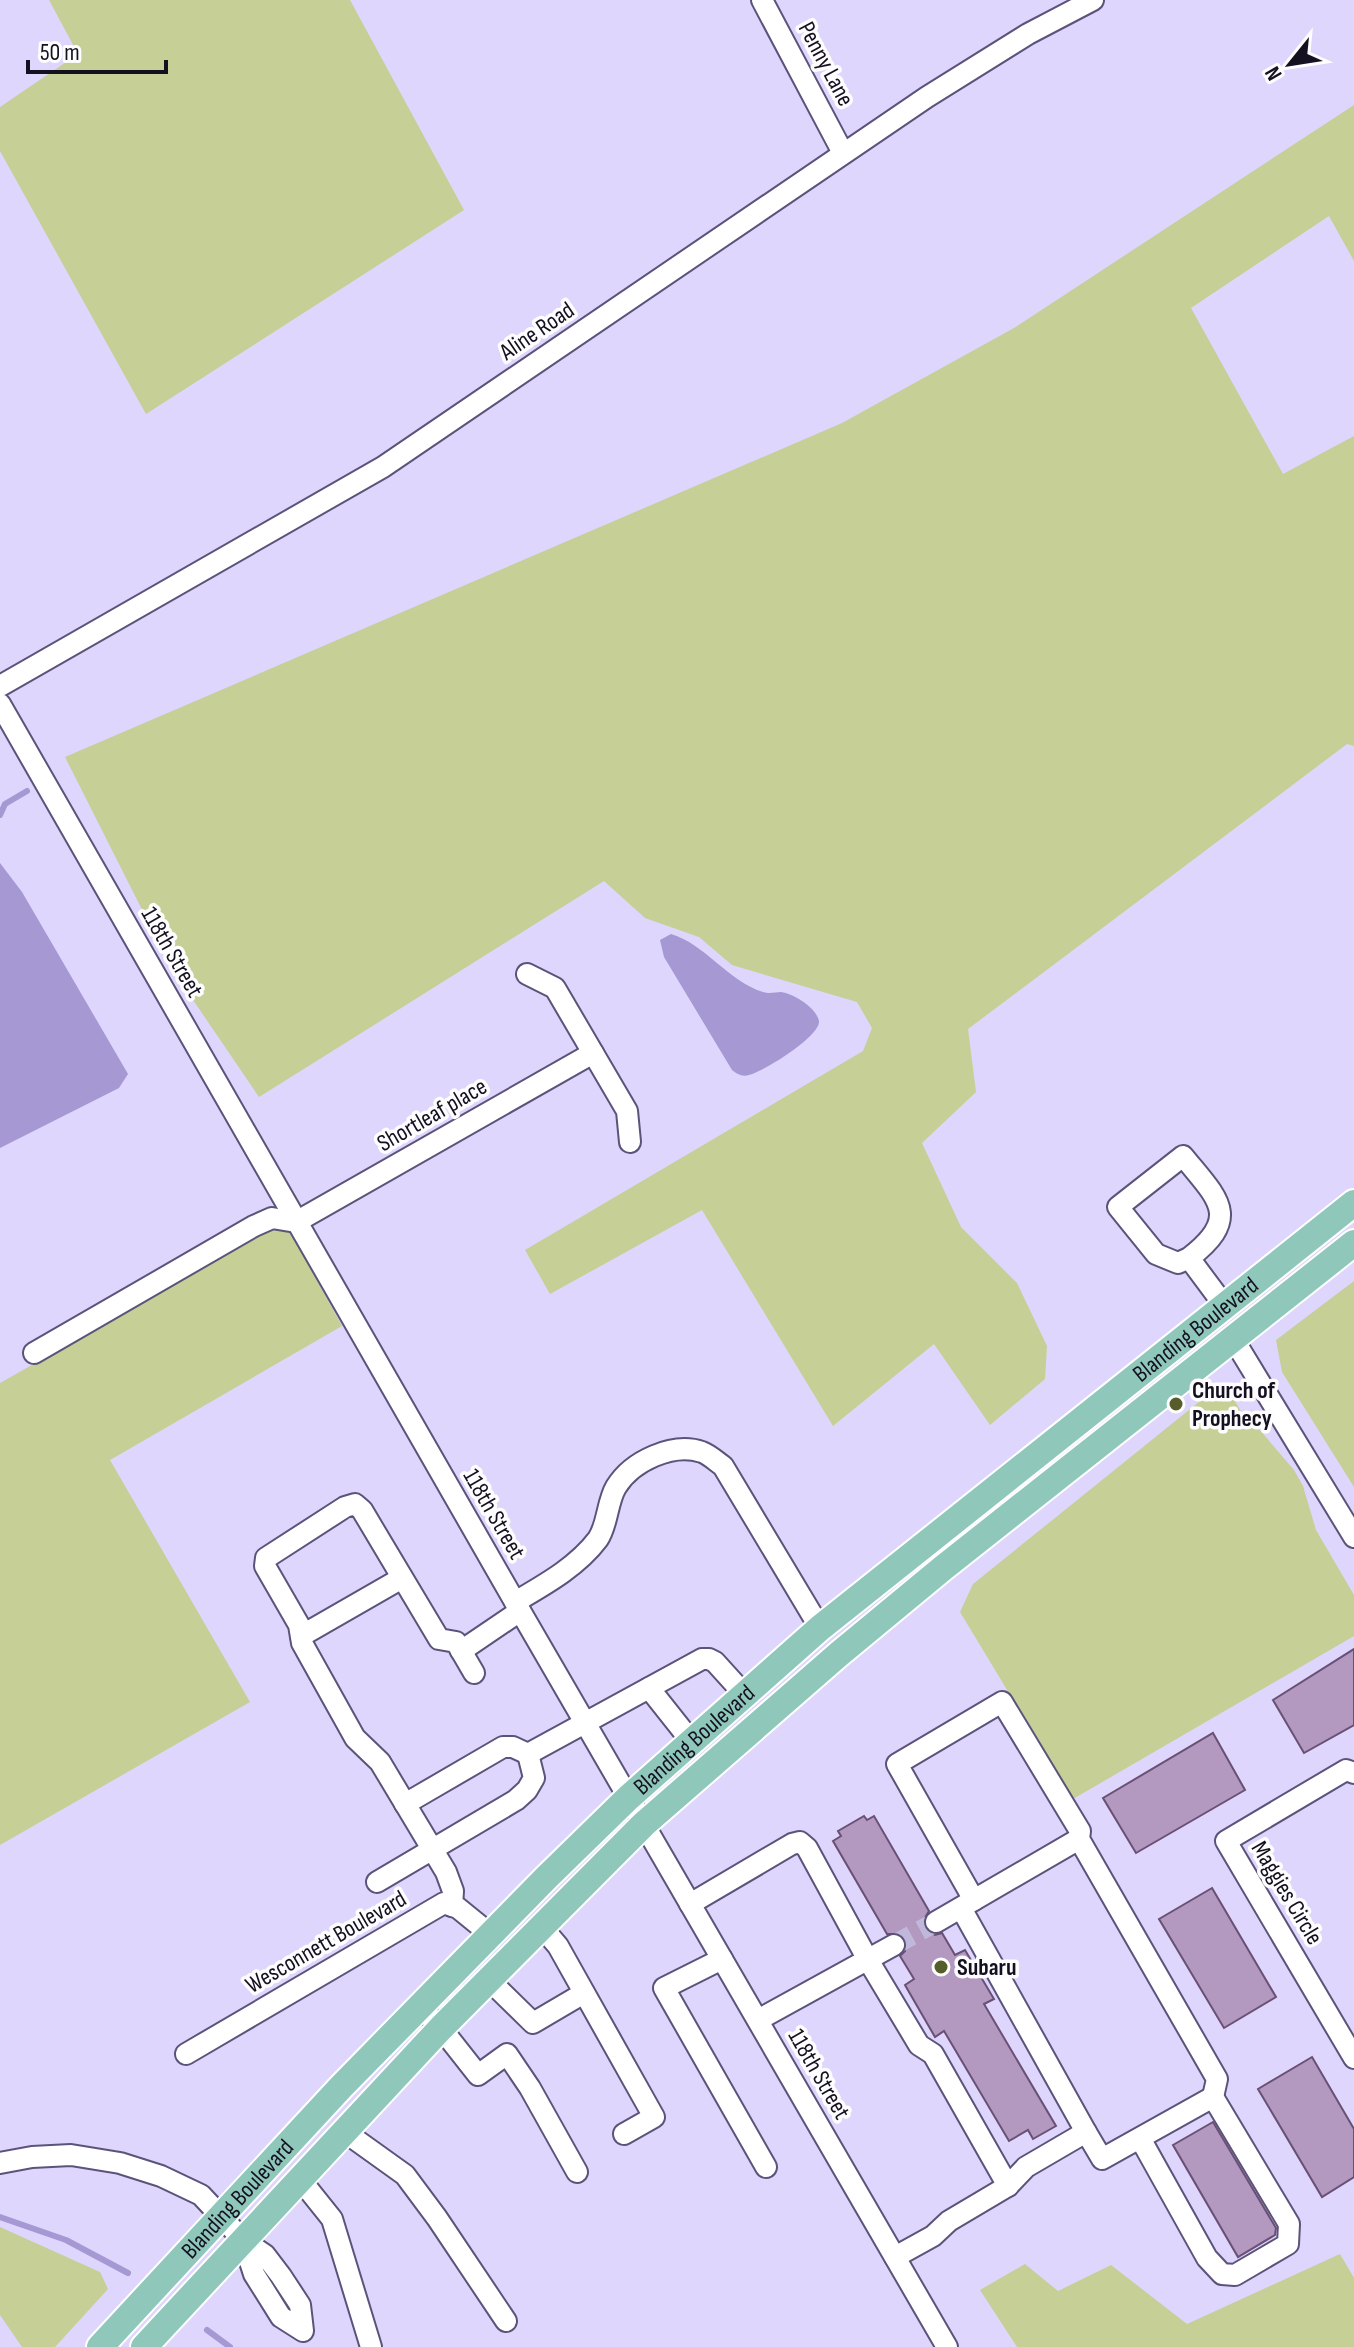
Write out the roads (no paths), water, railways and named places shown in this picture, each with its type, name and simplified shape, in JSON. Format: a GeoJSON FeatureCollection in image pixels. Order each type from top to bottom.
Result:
{"type":"FeatureCollection","features":[{"type":"Feature","properties":{"kind":"main road","name":"Blanding Boulevard"},"geometry":{"type":"LineString","coordinates":[[100,2347],[419,2006],[628,1798],[820,1628],[1354,1203]]}},
{"type":"Feature","properties":{"kind":"main road","name":"Blanding Boulevard"},"geometry":{"type":"LineString","coordinates":[[144,2347],[441,2028],[644,1824],[828,1663],[943,1568],[1354,1243]]}},
{"type":"Feature","properties":{"kind":"main road"},"geometry":{"type":"LineString","coordinates":[[1234,1340],[1246,1306],[1287,1256]]}},
{"type":"Feature","properties":{"kind":"main road"},"geometry":{"type":"LineString","coordinates":[[1173,1387],[1214,1336],[1224,1305]]}},
{"type":"Feature","properties":{"kind":"street","name":"Penny Lane"},"geometry":{"type":"LineString","coordinates":[[762,0],[843,153]]}},
{"type":"Feature","properties":{"kind":"street","name":"Aline Road"},"geometry":{"type":"LineString","coordinates":[[0,686],[383,467],[843,153],[1028,34],[1093,0]]}},
{"type":"Feature","properties":{"kind":"street","name":"118th Street"},"geometry":{"type":"LineString","coordinates":[[0,704],[517,1607],[947,2347]]}},
{"type":"Feature","properties":{"kind":"street"},"geometry":{"type":"LineString","coordinates":[[527,974],[555,988],[627,1111],[630,1142]]}},
{"type":"Feature","properties":{"kind":"street","name":"Shortleaf place"},"geometry":{"type":"LineString","coordinates":[[296,1222],[593,1053]]}},
{"type":"Feature","properties":{"kind":"street"},"geometry":{"type":"LineString","coordinates":[[1183,1156],[1215,1195],[1221,1217],[1219,1229],[1209,1244],[1189,1258],[1178,1263],[1156,1254],[1118,1207],[1183,1156]]}},
{"type":"Feature","properties":{"kind":"street"},"geometry":{"type":"LineString","coordinates":[[34,1353],[254,1226],[272,1218],[296,1222]]}},
{"type":"Feature","properties":{"kind":"street"},"geometry":{"type":"LineString","coordinates":[[1189,1258],[1224,1305]]}},
{"type":"Feature","properties":{"kind":"street"},"geometry":{"type":"LineString","coordinates":[[1234,1340],[1354,1537]]}},
{"type":"Feature","properties":{"kind":"street"},"geometry":{"type":"LineString","coordinates":[[461,1651],[583,1557],[600,1536],[615,1488],[632,1467],[683,1449],[704,1453],[723,1466],[820,1628]]}},
{"type":"Feature","properties":{"kind":"street"},"geometry":{"type":"LineString","coordinates":[[474,1673],[456,1642],[439,1639],[362,1510],[355,1504],[345,1507],[266,1558],[265,1566],[299,1625],[301,1636],[355,1738],[380,1762],[446,1872],[453,1891],[452,1906],[490,1934]]}},
{"type":"Feature","properties":{"kind":"street"},"geometry":{"type":"LineString","coordinates":[[923,1545],[943,1568]]}},
{"type":"Feature","properties":{"kind":"street"},"geometry":{"type":"LineString","coordinates":[[301,1636],[402,1578]]}},
{"type":"Feature","properties":{"kind":"street"},"geometry":{"type":"LineString","coordinates":[[528,1754],[702,1659],[709,1659],[744,1694]]}},
{"type":"Feature","properties":{"kind":"street"},"geometry":{"type":"LineString","coordinates":[[649,1688],[691,1741]]}},
{"type":"Feature","properties":{"kind":"street"},"geometry":{"type":"LineString","coordinates":[[1140,2138],[1207,2258],[1222,2274],[1235,2275],[1288,2244],[1289,2224],[1213,2097],[1217,2079],[1079,1839],[1080,1831],[1002,1702],[897,1764],[1086,2132],[1102,2159],[1213,2097]]}},
{"type":"Feature","properties":{"kind":"street"},"geometry":{"type":"LineString","coordinates":[[405,1804],[503,1747],[513,1747],[528,1754]]}},
{"type":"Feature","properties":{"kind":"street"},"geometry":{"type":"LineString","coordinates":[[377,1882],[516,1800],[534,1778],[528,1754]]}},
{"type":"Feature","properties":{"kind":"street","name":"Maggies Circle"},"geometry":{"type":"LineString","coordinates":[[1354,1773],[1346,1770],[1226,1841],[1354,2058]]}},
{"type":"Feature","properties":{"kind":"street"},"geometry":{"type":"LineString","coordinates":[[936,1922],[1079,1839]]}},
{"type":"Feature","properties":{"kind":"street"},"geometry":{"type":"LineString","coordinates":[[690,1904],[792,1844],[800,1842],[807,1848],[868,1960],[919,2045],[933,2054],[1008,2186]]}},
{"type":"Feature","properties":{"kind":"street","name":"Wesconnett Boulevard"},"geometry":{"type":"LineString","coordinates":[[186,2054],[444,1903],[452,1906]]}},
{"type":"Feature","properties":{"kind":"street"},"geometry":{"type":"LineString","coordinates":[[541,1926],[558,1946],[654,2117],[624,2134]]}},
{"type":"Feature","properties":{"kind":"street"},"geometry":{"type":"LineString","coordinates":[[758,2020],[894,1945]]}},
{"type":"Feature","properties":{"kind":"street"},"geometry":{"type":"LineString","coordinates":[[722,1959],[664,1988],[766,2167]]}},
{"type":"Feature","properties":{"kind":"street"},"geometry":{"type":"LineString","coordinates":[[489,1980],[533,2023],[584,1993]]}},
{"type":"Feature","properties":{"kind":"street"},"geometry":{"type":"LineString","coordinates":[[419,2006],[441,2028],[478,2075],[507,2054],[530,2088],[577,2172]]}},
{"type":"Feature","properties":{"kind":"street"},"geometry":{"type":"LineString","coordinates":[[345,2132],[405,2175],[506,2321]]}},
{"type":"Feature","properties":{"kind":"street"},"geometry":{"type":"LineString","coordinates":[[895,2257],[933,2236],[949,2221],[1008,2186],[1026,2167],[1086,2132]]}},
{"type":"Feature","properties":{"kind":"street"},"geometry":{"type":"LineString","coordinates":[[0,2163],[71,2155],[120,2163],[161,2176],[201,2195],[243,2240],[254,2274],[281,2317],[306,2339]]}},
{"type":"Feature","properties":{"kind":"street"},"geometry":{"type":"LineString","coordinates":[[300,2179],[332,2219],[371,2347]]}},
{"type":"Feature","properties":{"kind":"waterway"},"geometry":{"type":"LineString","coordinates":[[0,815],[5,804],[27,791]]}},
{"type":"Feature","properties":{"kind":"waterway"},"geometry":{"type":"LineString","coordinates":[[0,2217],[66,2240],[128,2273]]}},
{"type":"Feature","properties":{"kind":"waterway"},"geometry":{"type":"LineString","coordinates":[[207,2330],[230,2347]]}},
{"type":"Feature","properties":{"kind":"tunnel"},"geometry":{"type":"LineString","coordinates":[[894,1945],[936,1922]]}},
{"type":"Feature","properties":{"kind":"place","name":"Church of Prophecy"},"geometry":{"type":"Point","coordinates":[1176,1404]}},
{"type":"Feature","properties":{"kind":"place","name":"Subaru"},"geometry":{"type":"Point","coordinates":[941,1967]}}]}
